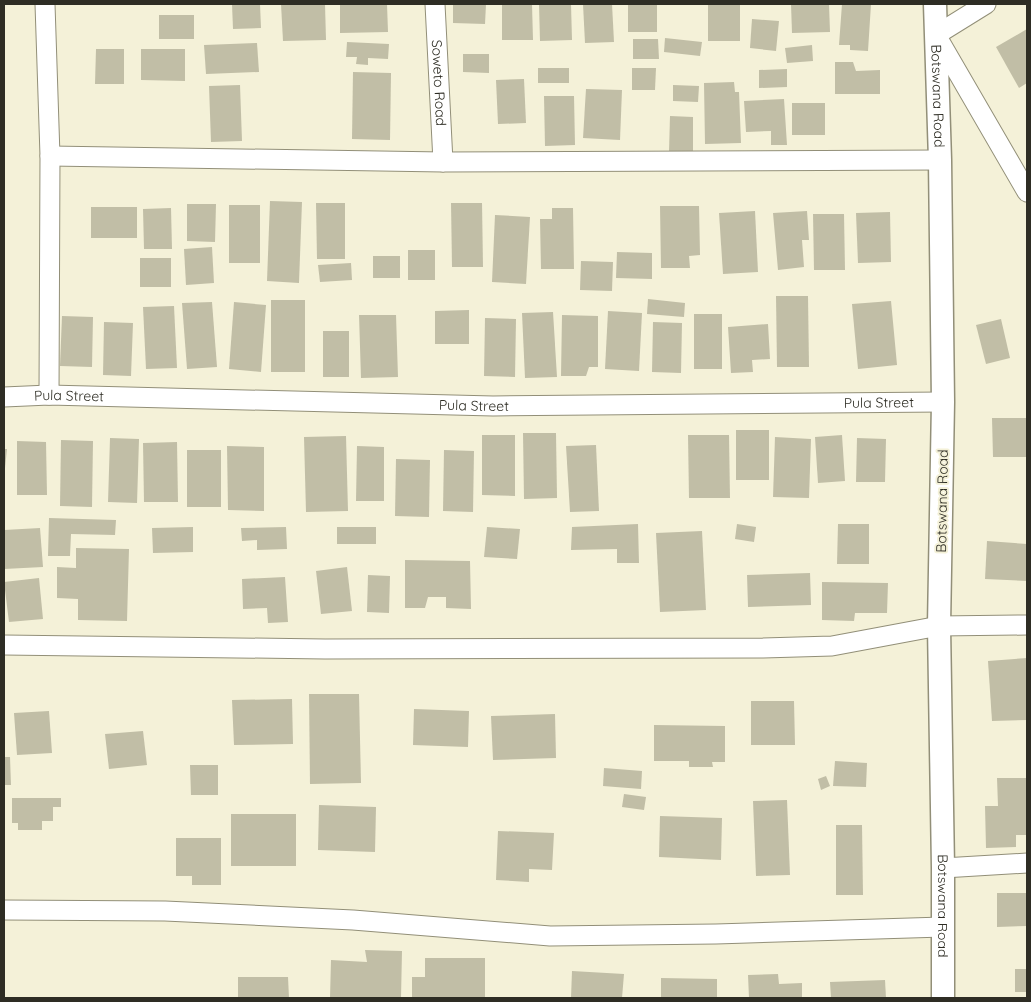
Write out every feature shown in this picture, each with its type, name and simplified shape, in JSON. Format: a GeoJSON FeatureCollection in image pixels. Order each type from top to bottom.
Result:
{"type":"FeatureCollection","features":[{"type":"Feature","properties":{"kind":"street"},"geometry":{"type":"LineString","coordinates":[[45,4],[50,156],[49,396]]}},
{"type":"Feature","properties":{"kind":"street","name":"Soweto Road"},"geometry":{"type":"LineString","coordinates":[[435,4],[443,162]]}},
{"type":"Feature","properties":{"kind":"street","name":"Botswana Road"},"geometry":{"type":"LineString","coordinates":[[935,4],[944,402],[939,626],[943,868],[942,998]]}},
{"type":"Feature","properties":{"kind":"street"},"geometry":{"type":"LineString","coordinates":[[986,4],[936,35],[1027,192]]}},
{"type":"Feature","properties":{"kind":"street"},"geometry":{"type":"LineString","coordinates":[[50,156],[443,162],[940,160]]}},
{"type":"Feature","properties":{"kind":"street","name":"Pula Street"},"geometry":{"type":"LineString","coordinates":[[4,397],[49,396],[493,406],[944,402]]}},
{"type":"Feature","properties":{"kind":"street"},"geometry":{"type":"LineString","coordinates":[[4,645],[325,649],[763,648],[832,646],[939,626],[1027,625]]}},
{"type":"Feature","properties":{"kind":"street"},"geometry":{"type":"LineString","coordinates":[[943,868],[1027,863]]}},
{"type":"Feature","properties":{"kind":"street"},"geometry":{"type":"LineString","coordinates":[[4,910],[165,911],[343,919],[550,936],[716,934],[943,927]]}},
{"type":"Feature","properties":{"kind":"building"},"geometry":{"type":"Polygon","coordinates":[[[232,4],[260,4],[261,28],[233,29],[232,4]]]}},
{"type":"Feature","properties":{"kind":"building"},"geometry":{"type":"Polygon","coordinates":[[[281,4],[325,4],[326,40],[283,41],[281,4]]]}},
{"type":"Feature","properties":{"kind":"building"},"geometry":{"type":"Polygon","coordinates":[[[340,4],[387,4],[388,32],[340,33],[340,4]]]}},
{"type":"Feature","properties":{"kind":"building"},"geometry":{"type":"Polygon","coordinates":[[[453,4],[486,4],[485,24],[453,23],[453,4]]]}},
{"type":"Feature","properties":{"kind":"building"},"geometry":{"type":"Polygon","coordinates":[[[502,4],[532,4],[533,40],[502,40],[502,4]]]}},
{"type":"Feature","properties":{"kind":"building"},"geometry":{"type":"Polygon","coordinates":[[[539,4],[571,4],[572,40],[540,41],[539,4]]]}},
{"type":"Feature","properties":{"kind":"building"},"geometry":{"type":"Polygon","coordinates":[[[583,4],[612,4],[614,42],[585,43],[583,4]]]}},
{"type":"Feature","properties":{"kind":"building"},"geometry":{"type":"Polygon","coordinates":[[[628,4],[657,4],[657,32],[628,32],[628,4]]]}},
{"type":"Feature","properties":{"kind":"building"},"geometry":{"type":"Polygon","coordinates":[[[708,4],[740,4],[740,41],[708,41],[708,4]]]}},
{"type":"Feature","properties":{"kind":"building"},"geometry":{"type":"Polygon","coordinates":[[[791,4],[829,4],[830,32],[792,33],[791,4]]]}},
{"type":"Feature","properties":{"kind":"building"},"geometry":{"type":"Polygon","coordinates":[[[842,4],[871,4],[868,51],[850,50],[850,45],[839,45],[842,4]]]}},
{"type":"Feature","properties":{"kind":"building"},"geometry":{"type":"Polygon","coordinates":[[[159,15],[194,15],[194,39],[159,39],[159,15]]]}},
{"type":"Feature","properties":{"kind":"building"},"geometry":{"type":"Polygon","coordinates":[[[752,19],[779,21],[776,51],[750,48],[752,19]]]}},
{"type":"Feature","properties":{"kind":"building"},"geometry":{"type":"Polygon","coordinates":[[[1027,29],[1027,83],[1019,88],[996,47],[1027,29]]]}},
{"type":"Feature","properties":{"kind":"building"},"geometry":{"type":"Polygon","coordinates":[[[665,38],[702,42],[700,56],[664,52],[665,38]]]}},
{"type":"Feature","properties":{"kind":"building"},"geometry":{"type":"Polygon","coordinates":[[[633,39],[658,39],[659,59],[633,59],[633,39]]]}},
{"type":"Feature","properties":{"kind":"building"},"geometry":{"type":"Polygon","coordinates":[[[347,42],[389,44],[388,59],[368,58],[368,65],[356,64],[357,57],[346,57],[347,42]]]}},
{"type":"Feature","properties":{"kind":"building"},"geometry":{"type":"Polygon","coordinates":[[[257,43],[259,72],[206,74],[204,45],[257,43]]]}},
{"type":"Feature","properties":{"kind":"building"},"geometry":{"type":"Polygon","coordinates":[[[812,45],[813,61],[787,63],[785,48],[812,45]]]}},
{"type":"Feature","properties":{"kind":"building"},"geometry":{"type":"Polygon","coordinates":[[[96,49],[124,49],[124,84],[95,84],[96,49]]]}},
{"type":"Feature","properties":{"kind":"building"},"geometry":{"type":"Polygon","coordinates":[[[141,49],[185,49],[185,81],[141,80],[141,49]]]}},
{"type":"Feature","properties":{"kind":"building"},"geometry":{"type":"Polygon","coordinates":[[[463,54],[489,54],[489,73],[463,72],[463,54]]]}},
{"type":"Feature","properties":{"kind":"building"},"geometry":{"type":"Polygon","coordinates":[[[835,62],[853,62],[856,71],[880,70],[880,94],[835,94],[835,62]]]}},
{"type":"Feature","properties":{"kind":"building"},"geometry":{"type":"Polygon","coordinates":[[[538,68],[569,68],[569,83],[538,83],[538,68]]]}},
{"type":"Feature","properties":{"kind":"building"},"geometry":{"type":"Polygon","coordinates":[[[632,68],[656,68],[655,90],[632,90],[632,68]]]}},
{"type":"Feature","properties":{"kind":"building"},"geometry":{"type":"Polygon","coordinates":[[[787,69],[787,87],[759,88],[759,70],[787,69]]]}},
{"type":"Feature","properties":{"kind":"building"},"geometry":{"type":"Polygon","coordinates":[[[353,72],[391,73],[390,140],[352,139],[353,72]]]}},
{"type":"Feature","properties":{"kind":"building"},"geometry":{"type":"Polygon","coordinates":[[[524,79],[526,123],[498,124],[496,80],[524,79]]]}},
{"type":"Feature","properties":{"kind":"building"},"geometry":{"type":"Polygon","coordinates":[[[734,82],[735,92],[739,92],[741,143],[705,144],[704,83],[734,82]]]}},
{"type":"Feature","properties":{"kind":"building"},"geometry":{"type":"Polygon","coordinates":[[[240,85],[242,141],[211,142],[209,86],[240,85]]]}},
{"type":"Feature","properties":{"kind":"building"},"geometry":{"type":"Polygon","coordinates":[[[673,85],[699,86],[698,102],[673,101],[673,85]]]}},
{"type":"Feature","properties":{"kind":"building"},"geometry":{"type":"Polygon","coordinates":[[[586,89],[622,90],[620,140],[583,138],[586,89]]]}},
{"type":"Feature","properties":{"kind":"building"},"geometry":{"type":"Polygon","coordinates":[[[544,96],[574,96],[575,145],[545,146],[544,96]]]}},
{"type":"Feature","properties":{"kind":"building"},"geometry":{"type":"Polygon","coordinates":[[[784,99],[787,145],[771,145],[771,131],[746,132],[744,101],[784,99]]]}},
{"type":"Feature","properties":{"kind":"building"},"geometry":{"type":"Polygon","coordinates":[[[792,103],[825,103],[825,135],[792,135],[792,103]]]}},
{"type":"Feature","properties":{"kind":"building"},"geometry":{"type":"Polygon","coordinates":[[[670,116],[693,117],[693,153],[669,152],[670,116]]]}},
{"type":"Feature","properties":{"kind":"building"},"geometry":{"type":"Polygon","coordinates":[[[270,201],[302,202],[299,283],[267,281],[270,201]]]}},
{"type":"Feature","properties":{"kind":"building"},"geometry":{"type":"Polygon","coordinates":[[[316,203],[345,203],[345,259],[317,259],[316,203]]]}},
{"type":"Feature","properties":{"kind":"building"},"geometry":{"type":"Polygon","coordinates":[[[451,203],[482,203],[483,267],[452,267],[451,203]]]}},
{"type":"Feature","properties":{"kind":"building"},"geometry":{"type":"Polygon","coordinates":[[[187,204],[216,204],[215,242],[187,241],[187,204]]]}},
{"type":"Feature","properties":{"kind":"building"},"geometry":{"type":"Polygon","coordinates":[[[229,205],[260,205],[260,263],[229,263],[229,205]]]}},
{"type":"Feature","properties":{"kind":"building"},"geometry":{"type":"Polygon","coordinates":[[[660,206],[699,206],[700,255],[689,256],[690,268],[661,268],[660,206]]]}},
{"type":"Feature","properties":{"kind":"building"},"geometry":{"type":"Polygon","coordinates":[[[91,207],[137,207],[137,238],[91,238],[91,207]]]}},
{"type":"Feature","properties":{"kind":"building"},"geometry":{"type":"Polygon","coordinates":[[[171,208],[172,249],[144,249],[143,209],[171,208]]]}},
{"type":"Feature","properties":{"kind":"building"},"geometry":{"type":"Polygon","coordinates":[[[552,208],[573,208],[574,269],[541,269],[540,219],[552,219],[552,208]]]}},
{"type":"Feature","properties":{"kind":"building"},"geometry":{"type":"Polygon","coordinates":[[[755,211],[758,272],[723,274],[719,213],[755,211]]]}},
{"type":"Feature","properties":{"kind":"building"},"geometry":{"type":"Polygon","coordinates":[[[807,211],[809,240],[802,240],[804,267],[778,270],[773,213],[807,211]]]}},
{"type":"Feature","properties":{"kind":"building"},"geometry":{"type":"Polygon","coordinates":[[[890,212],[891,262],[858,263],[856,213],[890,212]]]}},
{"type":"Feature","properties":{"kind":"building"},"geometry":{"type":"Polygon","coordinates":[[[813,214],[844,214],[845,270],[814,270],[813,214]]]}},
{"type":"Feature","properties":{"kind":"building"},"geometry":{"type":"Polygon","coordinates":[[[495,215],[530,217],[526,284],[492,282],[495,215]]]}},
{"type":"Feature","properties":{"kind":"building"},"geometry":{"type":"Polygon","coordinates":[[[212,247],[214,283],[186,285],[184,249],[212,247]]]}},
{"type":"Feature","properties":{"kind":"building"},"geometry":{"type":"Polygon","coordinates":[[[408,250],[435,250],[435,280],[408,280],[408,250]]]}},
{"type":"Feature","properties":{"kind":"building"},"geometry":{"type":"Polygon","coordinates":[[[617,252],[652,253],[652,279],[616,278],[617,252]]]}},
{"type":"Feature","properties":{"kind":"building"},"geometry":{"type":"Polygon","coordinates":[[[373,256],[400,256],[400,278],[373,278],[373,256]]]}},
{"type":"Feature","properties":{"kind":"building"},"geometry":{"type":"Polygon","coordinates":[[[140,258],[171,258],[171,287],[140,287],[140,258]]]}},
{"type":"Feature","properties":{"kind":"building"},"geometry":{"type":"Polygon","coordinates":[[[581,261],[613,262],[612,291],[580,290],[581,261]]]}},
{"type":"Feature","properties":{"kind":"building"},"geometry":{"type":"Polygon","coordinates":[[[351,263],[352,280],[320,282],[318,265],[351,263]]]}},
{"type":"Feature","properties":{"kind":"building"},"geometry":{"type":"Polygon","coordinates":[[[776,296],[808,296],[809,367],[777,367],[776,296]]]}},
{"type":"Feature","properties":{"kind":"building"},"geometry":{"type":"Polygon","coordinates":[[[648,299],[685,303],[684,317],[647,314],[648,299]]]}},
{"type":"Feature","properties":{"kind":"building"},"geometry":{"type":"Polygon","coordinates":[[[271,300],[305,300],[305,372],[271,372],[271,300]]]}},
{"type":"Feature","properties":{"kind":"building"},"geometry":{"type":"Polygon","coordinates":[[[891,301],[897,365],[858,369],[852,304],[891,301]]]}},
{"type":"Feature","properties":{"kind":"building"},"geometry":{"type":"Polygon","coordinates":[[[212,302],[217,367],[187,369],[182,303],[212,302]]]}},
{"type":"Feature","properties":{"kind":"building"},"geometry":{"type":"Polygon","coordinates":[[[234,302],[266,305],[261,372],[229,369],[234,302]]]}},
{"type":"Feature","properties":{"kind":"building"},"geometry":{"type":"Polygon","coordinates":[[[174,306],[177,368],[146,369],[143,307],[174,306]]]}},
{"type":"Feature","properties":{"kind":"building"},"geometry":{"type":"Polygon","coordinates":[[[469,310],[469,344],[435,344],[435,311],[469,310]]]}},
{"type":"Feature","properties":{"kind":"building"},"geometry":{"type":"Polygon","coordinates":[[[608,311],[642,313],[639,371],[605,369],[608,311]]]}},
{"type":"Feature","properties":{"kind":"building"},"geometry":{"type":"Polygon","coordinates":[[[553,312],[557,377],[525,378],[522,313],[553,312]]]}},
{"type":"Feature","properties":{"kind":"building"},"geometry":{"type":"Polygon","coordinates":[[[694,314],[722,314],[722,369],[694,369],[694,314]]]}},
{"type":"Feature","properties":{"kind":"building"},"geometry":{"type":"Polygon","coordinates":[[[359,315],[396,315],[398,377],[361,378],[359,315]]]}},
{"type":"Feature","properties":{"kind":"building"},"geometry":{"type":"Polygon","coordinates":[[[562,315],[598,316],[598,367],[589,367],[586,376],[561,376],[562,315]]]}},
{"type":"Feature","properties":{"kind":"building"},"geometry":{"type":"Polygon","coordinates":[[[62,316],[93,317],[92,367],[60,366],[62,316]]]}},
{"type":"Feature","properties":{"kind":"building"},"geometry":{"type":"Polygon","coordinates":[[[485,318],[516,319],[515,377],[484,376],[485,318]]]}},
{"type":"Feature","properties":{"kind":"building"},"geometry":{"type":"Polygon","coordinates":[[[1001,319],[1010,358],[986,364],[976,325],[1001,319]]]}},
{"type":"Feature","properties":{"kind":"building"},"geometry":{"type":"Polygon","coordinates":[[[104,322],[133,323],[131,376],[103,375],[104,322]]]}},
{"type":"Feature","properties":{"kind":"building"},"geometry":{"type":"Polygon","coordinates":[[[653,322],[682,323],[681,373],[652,372],[653,322]]]}},
{"type":"Feature","properties":{"kind":"building"},"geometry":{"type":"Polygon","coordinates":[[[768,324],[770,359],[752,360],[753,372],[731,373],[728,327],[768,324]]]}},
{"type":"Feature","properties":{"kind":"building"},"geometry":{"type":"Polygon","coordinates":[[[323,331],[349,331],[349,377],[323,377],[323,331]]]}},
{"type":"Feature","properties":{"kind":"building"},"geometry":{"type":"Polygon","coordinates":[[[992,418],[1027,418],[1027,457],[993,457],[992,418]]]}},
{"type":"Feature","properties":{"kind":"building"},"geometry":{"type":"Polygon","coordinates":[[[736,430],[769,430],[769,480],[736,480],[736,430]]]}},
{"type":"Feature","properties":{"kind":"building"},"geometry":{"type":"Polygon","coordinates":[[[523,433],[556,433],[557,498],[524,499],[523,433]]]}},
{"type":"Feature","properties":{"kind":"building"},"geometry":{"type":"Polygon","coordinates":[[[482,435],[515,435],[515,496],[482,495],[482,435]]]}},
{"type":"Feature","properties":{"kind":"building"},"geometry":{"type":"Polygon","coordinates":[[[688,435],[729,435],[730,498],[689,498],[688,435]]]}},
{"type":"Feature","properties":{"kind":"building"},"geometry":{"type":"Polygon","coordinates":[[[842,435],[845,481],[818,483],[815,437],[842,435]]]}},
{"type":"Feature","properties":{"kind":"building"},"geometry":{"type":"Polygon","coordinates":[[[346,436],[348,511],[306,512],[304,437],[346,436]]]}},
{"type":"Feature","properties":{"kind":"building"},"geometry":{"type":"Polygon","coordinates":[[[775,437],[811,439],[809,498],[773,497],[775,437]]]}},
{"type":"Feature","properties":{"kind":"building"},"geometry":{"type":"Polygon","coordinates":[[[110,438],[139,439],[137,503],[108,502],[110,438]]]}},
{"type":"Feature","properties":{"kind":"building"},"geometry":{"type":"Polygon","coordinates":[[[857,438],[886,439],[885,482],[856,482],[857,438]]]}},
{"type":"Feature","properties":{"kind":"building"},"geometry":{"type":"Polygon","coordinates":[[[61,440],[93,441],[92,507],[60,506],[61,440]]]}},
{"type":"Feature","properties":{"kind":"building"},"geometry":{"type":"Polygon","coordinates":[[[17,441],[46,442],[47,495],[17,495],[17,441]]]}},
{"type":"Feature","properties":{"kind":"building"},"geometry":{"type":"Polygon","coordinates":[[[177,442],[178,502],[144,502],[143,443],[177,442]]]}},
{"type":"Feature","properties":{"kind":"building"},"geometry":{"type":"Polygon","coordinates":[[[596,445],[599,511],[570,512],[566,446],[596,445]]]}},
{"type":"Feature","properties":{"kind":"building"},"geometry":{"type":"Polygon","coordinates":[[[227,446],[264,447],[264,511],[228,510],[227,446]]]}},
{"type":"Feature","properties":{"kind":"building"},"geometry":{"type":"Polygon","coordinates":[[[357,446],[384,447],[384,501],[356,501],[357,446]]]}},
{"type":"Feature","properties":{"kind":"building"},"geometry":{"type":"Polygon","coordinates":[[[4,449],[7,449],[5,468],[4,468],[4,449]]]}},
{"type":"Feature","properties":{"kind":"building"},"geometry":{"type":"Polygon","coordinates":[[[187,450],[221,450],[221,507],[187,507],[187,450]]]}},
{"type":"Feature","properties":{"kind":"building"},"geometry":{"type":"Polygon","coordinates":[[[444,450],[474,451],[473,512],[443,511],[444,450]]]}},
{"type":"Feature","properties":{"kind":"building"},"geometry":{"type":"Polygon","coordinates":[[[396,459],[430,460],[429,517],[395,516],[396,459]]]}},
{"type":"Feature","properties":{"kind":"building"},"geometry":{"type":"Polygon","coordinates":[[[49,518],[116,520],[115,535],[71,534],[70,556],[48,556],[49,518]]]}},
{"type":"Feature","properties":{"kind":"building"},"geometry":{"type":"Polygon","coordinates":[[[638,524],[639,563],[617,563],[617,549],[571,550],[572,527],[638,524]]]}},
{"type":"Feature","properties":{"kind":"building"},"geometry":{"type":"Polygon","coordinates":[[[737,524],[756,527],[754,542],[735,539],[737,524]]]}},
{"type":"Feature","properties":{"kind":"building"},"geometry":{"type":"Polygon","coordinates":[[[838,524],[869,524],[869,564],[837,564],[838,524]]]}},
{"type":"Feature","properties":{"kind":"building"},"geometry":{"type":"Polygon","coordinates":[[[193,527],[193,552],[153,553],[152,528],[193,527]]]}},
{"type":"Feature","properties":{"kind":"building"},"geometry":{"type":"Polygon","coordinates":[[[286,527],[287,549],[257,550],[257,540],[242,541],[241,528],[286,527]]]}},
{"type":"Feature","properties":{"kind":"building"},"geometry":{"type":"Polygon","coordinates":[[[337,527],[376,527],[376,544],[337,544],[337,527]]]}},
{"type":"Feature","properties":{"kind":"building"},"geometry":{"type":"Polygon","coordinates":[[[487,527],[520,529],[517,559],[484,557],[487,527]]]}},
{"type":"Feature","properties":{"kind":"building"},"geometry":{"type":"Polygon","coordinates":[[[40,528],[43,567],[4,569],[4,530],[40,528]]]}},
{"type":"Feature","properties":{"kind":"building"},"geometry":{"type":"Polygon","coordinates":[[[702,531],[706,610],[660,612],[656,533],[702,531]]]}},
{"type":"Feature","properties":{"kind":"building"},"geometry":{"type":"Polygon","coordinates":[[[987,541],[1027,544],[1027,581],[985,579],[987,541]]]}},
{"type":"Feature","properties":{"kind":"building"},"geometry":{"type":"Polygon","coordinates":[[[76,548],[129,549],[127,621],[78,620],[78,599],[57,598],[57,567],[76,568],[76,548]]]}},
{"type":"Feature","properties":{"kind":"building"},"geometry":{"type":"Polygon","coordinates":[[[405,560],[470,561],[471,609],[446,608],[446,597],[428,597],[425,608],[405,608],[405,560]]]}},
{"type":"Feature","properties":{"kind":"building"},"geometry":{"type":"Polygon","coordinates":[[[347,567],[352,611],[321,614],[316,571],[347,567]]]}},
{"type":"Feature","properties":{"kind":"building"},"geometry":{"type":"Polygon","coordinates":[[[810,573],[811,605],[748,607],[747,575],[810,573]]]}},
{"type":"Feature","properties":{"kind":"building"},"geometry":{"type":"Polygon","coordinates":[[[368,575],[390,576],[389,613],[367,612],[368,575]]]}},
{"type":"Feature","properties":{"kind":"building"},"geometry":{"type":"Polygon","coordinates":[[[285,577],[288,622],[268,623],[267,608],[243,609],[242,579],[285,577]]]}},
{"type":"Feature","properties":{"kind":"building"},"geometry":{"type":"Polygon","coordinates":[[[39,578],[43,619],[9,622],[4,582],[39,578]]]}},
{"type":"Feature","properties":{"kind":"building"},"geometry":{"type":"Polygon","coordinates":[[[822,582],[888,583],[887,613],[855,613],[854,621],[822,620],[822,582]]]}},
{"type":"Feature","properties":{"kind":"building"},"geometry":{"type":"Polygon","coordinates":[[[1027,658],[1027,720],[992,721],[988,661],[1027,658]]]}},
{"type":"Feature","properties":{"kind":"building"},"geometry":{"type":"Polygon","coordinates":[[[309,694],[359,694],[361,783],[310,784],[309,694]]]}},
{"type":"Feature","properties":{"kind":"building"},"geometry":{"type":"Polygon","coordinates":[[[292,699],[293,744],[234,745],[232,700],[292,699]]]}},
{"type":"Feature","properties":{"kind":"building"},"geometry":{"type":"Polygon","coordinates":[[[751,701],[794,701],[795,745],[751,745],[751,701]]]}},
{"type":"Feature","properties":{"kind":"building"},"geometry":{"type":"Polygon","coordinates":[[[414,709],[469,711],[468,747],[413,745],[414,709]]]}},
{"type":"Feature","properties":{"kind":"building"},"geometry":{"type":"Polygon","coordinates":[[[49,711],[52,753],[17,755],[14,713],[49,711]]]}},
{"type":"Feature","properties":{"kind":"building"},"geometry":{"type":"Polygon","coordinates":[[[555,714],[556,758],[493,760],[491,716],[555,714]]]}},
{"type":"Feature","properties":{"kind":"building"},"geometry":{"type":"Polygon","coordinates":[[[654,725],[725,726],[725,762],[712,762],[713,767],[689,767],[689,761],[654,761],[654,725]]]}},
{"type":"Feature","properties":{"kind":"building"},"geometry":{"type":"Polygon","coordinates":[[[143,731],[147,765],[109,769],[105,734],[143,731]]]}},
{"type":"Feature","properties":{"kind":"building"},"geometry":{"type":"Polygon","coordinates":[[[4,757],[10,757],[11,785],[4,785],[4,757]]]}},
{"type":"Feature","properties":{"kind":"building"},"geometry":{"type":"Polygon","coordinates":[[[835,761],[867,763],[866,787],[833,786],[835,761]]]}},
{"type":"Feature","properties":{"kind":"building"},"geometry":{"type":"Polygon","coordinates":[[[190,765],[218,765],[218,795],[191,795],[190,765]]]}},
{"type":"Feature","properties":{"kind":"building"},"geometry":{"type":"Polygon","coordinates":[[[604,768],[642,771],[641,789],[603,786],[604,768]]]}},
{"type":"Feature","properties":{"kind":"building"},"geometry":{"type":"Polygon","coordinates":[[[826,776],[830,786],[821,790],[818,779],[826,776]]]}},
{"type":"Feature","properties":{"kind":"building"},"geometry":{"type":"Polygon","coordinates":[[[997,778],[1027,778],[1027,835],[1016,835],[1016,847],[986,848],[985,806],[998,806],[997,778]]]}},
{"type":"Feature","properties":{"kind":"building"},"geometry":{"type":"Polygon","coordinates":[[[624,794],[646,797],[644,810],[622,807],[624,794]]]}},
{"type":"Feature","properties":{"kind":"building"},"geometry":{"type":"Polygon","coordinates":[[[12,798],[61,798],[61,807],[53,807],[53,821],[42,821],[42,830],[18,830],[18,823],[12,823],[12,798]]]}},
{"type":"Feature","properties":{"kind":"building"},"geometry":{"type":"Polygon","coordinates":[[[787,800],[790,875],[756,876],[753,801],[787,800]]]}},
{"type":"Feature","properties":{"kind":"building"},"geometry":{"type":"Polygon","coordinates":[[[319,805],[376,807],[375,852],[318,850],[319,805]]]}},
{"type":"Feature","properties":{"kind":"building"},"geometry":{"type":"Polygon","coordinates":[[[231,814],[296,814],[296,866],[231,866],[231,814]]]}},
{"type":"Feature","properties":{"kind":"building"},"geometry":{"type":"Polygon","coordinates":[[[660,816],[722,818],[721,860],[659,857],[660,816]]]}},
{"type":"Feature","properties":{"kind":"building"},"geometry":{"type":"Polygon","coordinates":[[[836,825],[862,825],[863,895],[836,895],[836,825]]]}},
{"type":"Feature","properties":{"kind":"building"},"geometry":{"type":"Polygon","coordinates":[[[498,831],[554,833],[552,870],[529,869],[529,882],[496,880],[498,831]]]}},
{"type":"Feature","properties":{"kind":"building"},"geometry":{"type":"Polygon","coordinates":[[[176,838],[221,838],[221,885],[192,885],[192,876],[176,876],[176,838]]]}},
{"type":"Feature","properties":{"kind":"building"},"geometry":{"type":"Polygon","coordinates":[[[997,893],[1027,893],[1027,926],[997,927],[997,893]]]}},
{"type":"Feature","properties":{"kind":"building"},"geometry":{"type":"Polygon","coordinates":[[[365,950],[402,951],[401,998],[330,998],[331,960],[367,962],[365,950]]]}},
{"type":"Feature","properties":{"kind":"building"},"geometry":{"type":"Polygon","coordinates":[[[425,958],[485,958],[485,998],[412,998],[412,977],[425,977],[425,958]]]}},
{"type":"Feature","properties":{"kind":"building"},"geometry":{"type":"Polygon","coordinates":[[[1015,969],[1027,969],[1027,992],[1015,992],[1015,969]]]}},
{"type":"Feature","properties":{"kind":"building"},"geometry":{"type":"Polygon","coordinates":[[[572,971],[624,974],[622,998],[571,998],[572,971]]]}},
{"type":"Feature","properties":{"kind":"building"},"geometry":{"type":"Polygon","coordinates":[[[778,974],[779,984],[802,983],[802,998],[749,998],[748,975],[778,974]]]}},
{"type":"Feature","properties":{"kind":"building"},"geometry":{"type":"Polygon","coordinates":[[[238,977],[288,977],[289,998],[238,998],[238,977]]]}},
{"type":"Feature","properties":{"kind":"building"},"geometry":{"type":"Polygon","coordinates":[[[661,978],[717,979],[717,998],[661,998],[661,978]]]}},
{"type":"Feature","properties":{"kind":"building"},"geometry":{"type":"Polygon","coordinates":[[[885,980],[886,998],[831,998],[830,982],[885,980]]]}}]}
